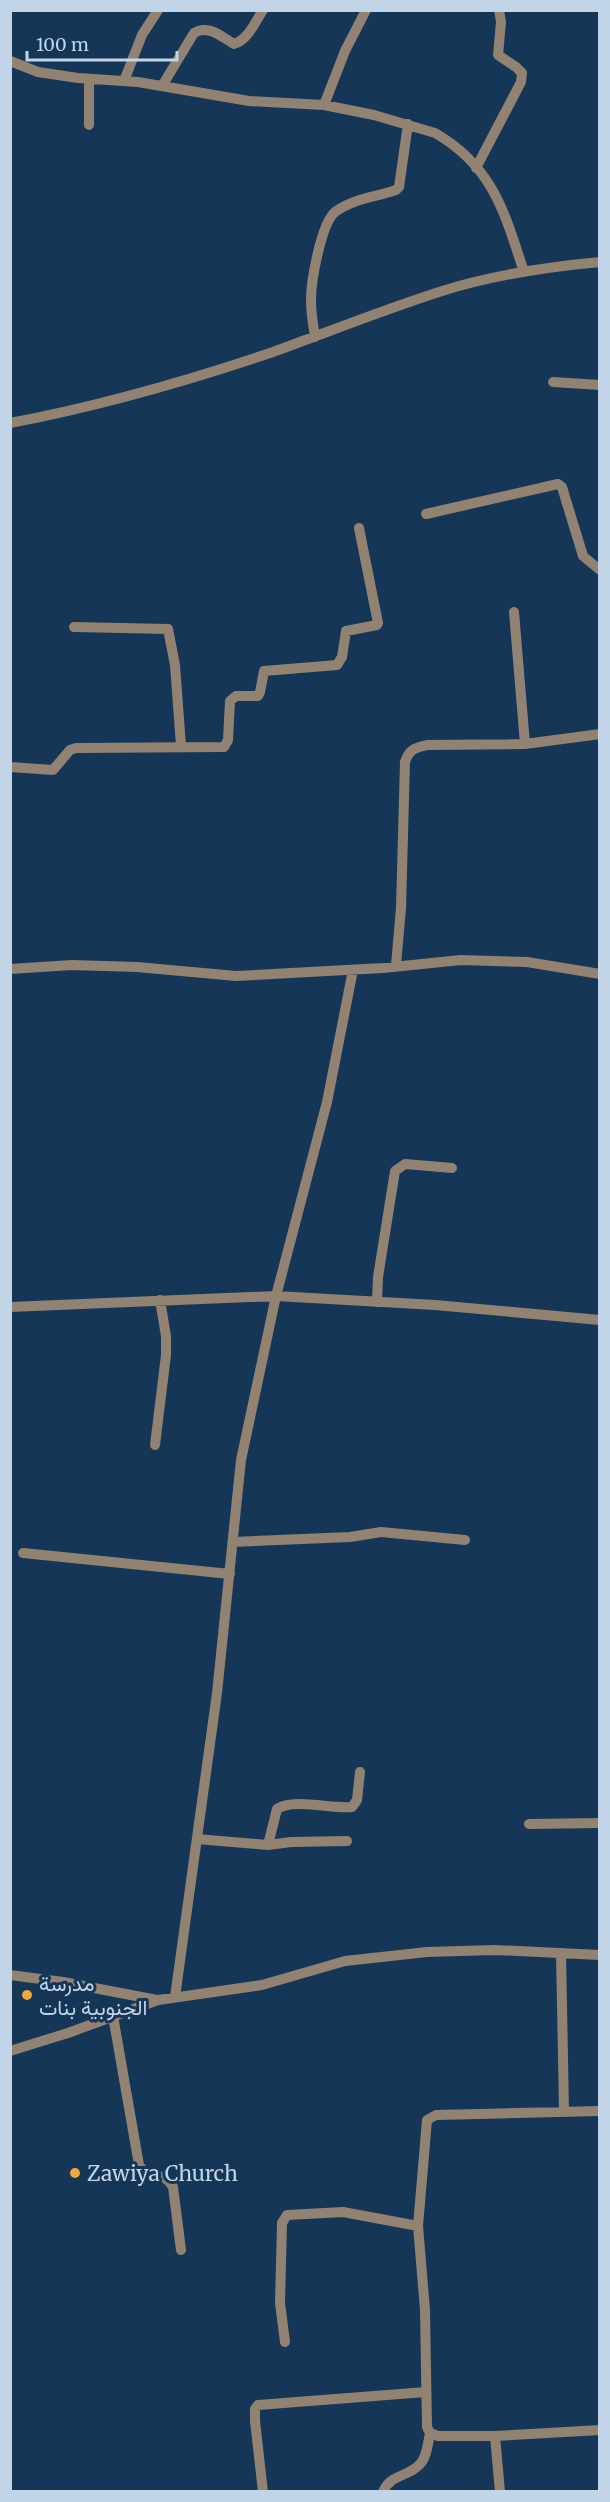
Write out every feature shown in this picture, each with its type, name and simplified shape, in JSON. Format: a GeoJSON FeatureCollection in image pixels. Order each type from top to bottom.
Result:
{"type":"FeatureCollection","features":[{"type":"Feature","properties":{"kind":"street"},"geometry":{"type":"LineString","coordinates":[[124,81],[142,35],[158,10]]}},
{"type":"Feature","properties":{"kind":"street"},"geometry":{"type":"LineString","coordinates":[[162,86],[194,33],[199,30],[209,30],[234,44],[238,43],[244,39],[262,10]]}},
{"type":"Feature","properties":{"kind":"street"},"geometry":{"type":"LineString","coordinates":[[324,105],[345,51],[366,10]]}},
{"type":"Feature","properties":{"kind":"street"},"geometry":{"type":"LineString","coordinates":[[476,168],[521,82],[522,73],[498,55],[501,22],[499,10]]}},
{"type":"Feature","properties":{"kind":"street"},"geometry":{"type":"LineString","coordinates":[[10,61],[38,72],[162,86],[249,101],[324,105],[408,124],[444,138],[476,168],[492,188],[502,205],[524,272]]}},
{"type":"Feature","properties":{"kind":"street"},"geometry":{"type":"LineString","coordinates":[[89,125],[90,78]]}},
{"type":"Feature","properties":{"kind":"street"},"geometry":{"type":"LineString","coordinates":[[315,337],[311,300],[326,225],[333,214],[347,204],[389,192],[399,186],[408,124]]}},
{"type":"Feature","properties":{"kind":"street"},"geometry":{"type":"LineString","coordinates":[[10,423],[77,410],[143,393],[315,337],[441,291],[524,272],[600,262]]}},
{"type":"Feature","properties":{"kind":"street"},"geometry":{"type":"LineString","coordinates":[[553,381],[600,385]]}},
{"type":"Feature","properties":{"kind":"street"},"geometry":{"type":"LineString","coordinates":[[426,514],[558,484],[562,487],[583,556],[600,570]]}},
{"type":"Feature","properties":{"kind":"street"},"geometry":{"type":"LineString","coordinates":[[10,767],[53,770],[70,750],[76,748],[224,747],[228,740],[230,701],[236,696],[258,696],[264,670],[337,665],[342,657],[343,635],[346,631],[377,625],[379,619],[359,528]]}},
{"type":"Feature","properties":{"kind":"street"},"geometry":{"type":"LineString","coordinates":[[514,612],[525,744]]}},
{"type":"Feature","properties":{"kind":"street"},"geometry":{"type":"LineString","coordinates":[[74,627],[168,629],[175,665],[181,746]]}},
{"type":"Feature","properties":{"kind":"street"},"geometry":{"type":"LineString","coordinates":[[396,965],[401,908],[407,754],[412,749],[427,745],[525,744],[600,734]]}},
{"type":"Feature","properties":{"kind":"street"},"geometry":{"type":"LineString","coordinates":[[10,969],[94,966],[236,976],[353,970],[461,960],[527,962],[600,974]]}},
{"type":"Feature","properties":{"kind":"street"},"geometry":{"type":"LineString","coordinates":[[175,1997],[217,1693],[241,1460],[276,1296],[327,1102],[353,970]]}},
{"type":"Feature","properties":{"kind":"street"},"geometry":{"type":"LineString","coordinates":[[377,1302],[378,1277],[395,1171],[405,1164],[452,1168]]}},
{"type":"Feature","properties":{"kind":"street"},"geometry":{"type":"LineString","coordinates":[[10,1307],[276,1296],[435,1305],[600,1320]]}},
{"type":"Feature","properties":{"kind":"street"},"geometry":{"type":"LineString","coordinates":[[155,1445],[166,1355],[166,1336],[160,1300]]}},
{"type":"Feature","properties":{"kind":"street"},"geometry":{"type":"LineString","coordinates":[[233,1542],[350,1538],[381,1532],[465,1540]]}},
{"type":"Feature","properties":{"kind":"street"},"geometry":{"type":"LineString","coordinates":[[23,1553],[230,1574]]}},
{"type":"Feature","properties":{"kind":"street"},"geometry":{"type":"LineString","coordinates":[[268,1845],[274,1815],[282,1805],[347,1808],[355,1805],[360,1772]]}},
{"type":"Feature","properties":{"kind":"street"},"geometry":{"type":"LineString","coordinates":[[529,1824],[600,1823]]}},
{"type":"Feature","properties":{"kind":"street"},"geometry":{"type":"LineString","coordinates":[[197,1839],[268,1845],[291,1842],[347,1841]]}},
{"type":"Feature","properties":{"kind":"street"},"geometry":{"type":"LineString","coordinates":[[10,2051],[158,2000],[262,1985],[333,1963],[380,1956],[450,1951],[600,1955]]}},
{"type":"Feature","properties":{"kind":"street"},"geometry":{"type":"LineString","coordinates":[[561,1953],[564,2111]]}},
{"type":"Feature","properties":{"kind":"street"},"geometry":{"type":"LineString","coordinates":[[10,1975],[63,1982],[158,2000]]}},
{"type":"Feature","properties":{"kind":"street"},"geometry":{"type":"LineString","coordinates":[[113,2016],[139,2165],[148,2174],[165,2176],[173,2187],[181,2250]]}},
{"type":"Feature","properties":{"kind":"street"},"geometry":{"type":"LineString","coordinates":[[383,2492],[393,2478],[414,2471],[422,2463],[430,2433],[427,2427],[425,2310],[418,2226],[426,2126],[430,2116],[600,2111]]}},
{"type":"Feature","properties":{"kind":"street"},"geometry":{"type":"LineString","coordinates":[[285,2342],[280,2303],[282,2223],[287,2215],[343,2212],[418,2226]]}},
{"type":"Feature","properties":{"kind":"street"},"geometry":{"type":"LineString","coordinates":[[262,2492],[255,2421],[255,2409],[258,2405],[426,2392]]}},
{"type":"Feature","properties":{"kind":"street"},"geometry":{"type":"LineString","coordinates":[[430,2433],[438,2436],[495,2436],[600,2430]]}},
{"type":"Feature","properties":{"kind":"street"},"geometry":{"type":"LineString","coordinates":[[495,2436],[500,2492]]}},
{"type":"Feature","properties":{"kind":"place","name":"مدرسة الجنوبية بنات"},"geometry":{"type":"Point","coordinates":[27,1995]}},
{"type":"Feature","properties":{"kind":"place","name":"Zawiya Church"},"geometry":{"type":"Point","coordinates":[75,2173]}}]}
